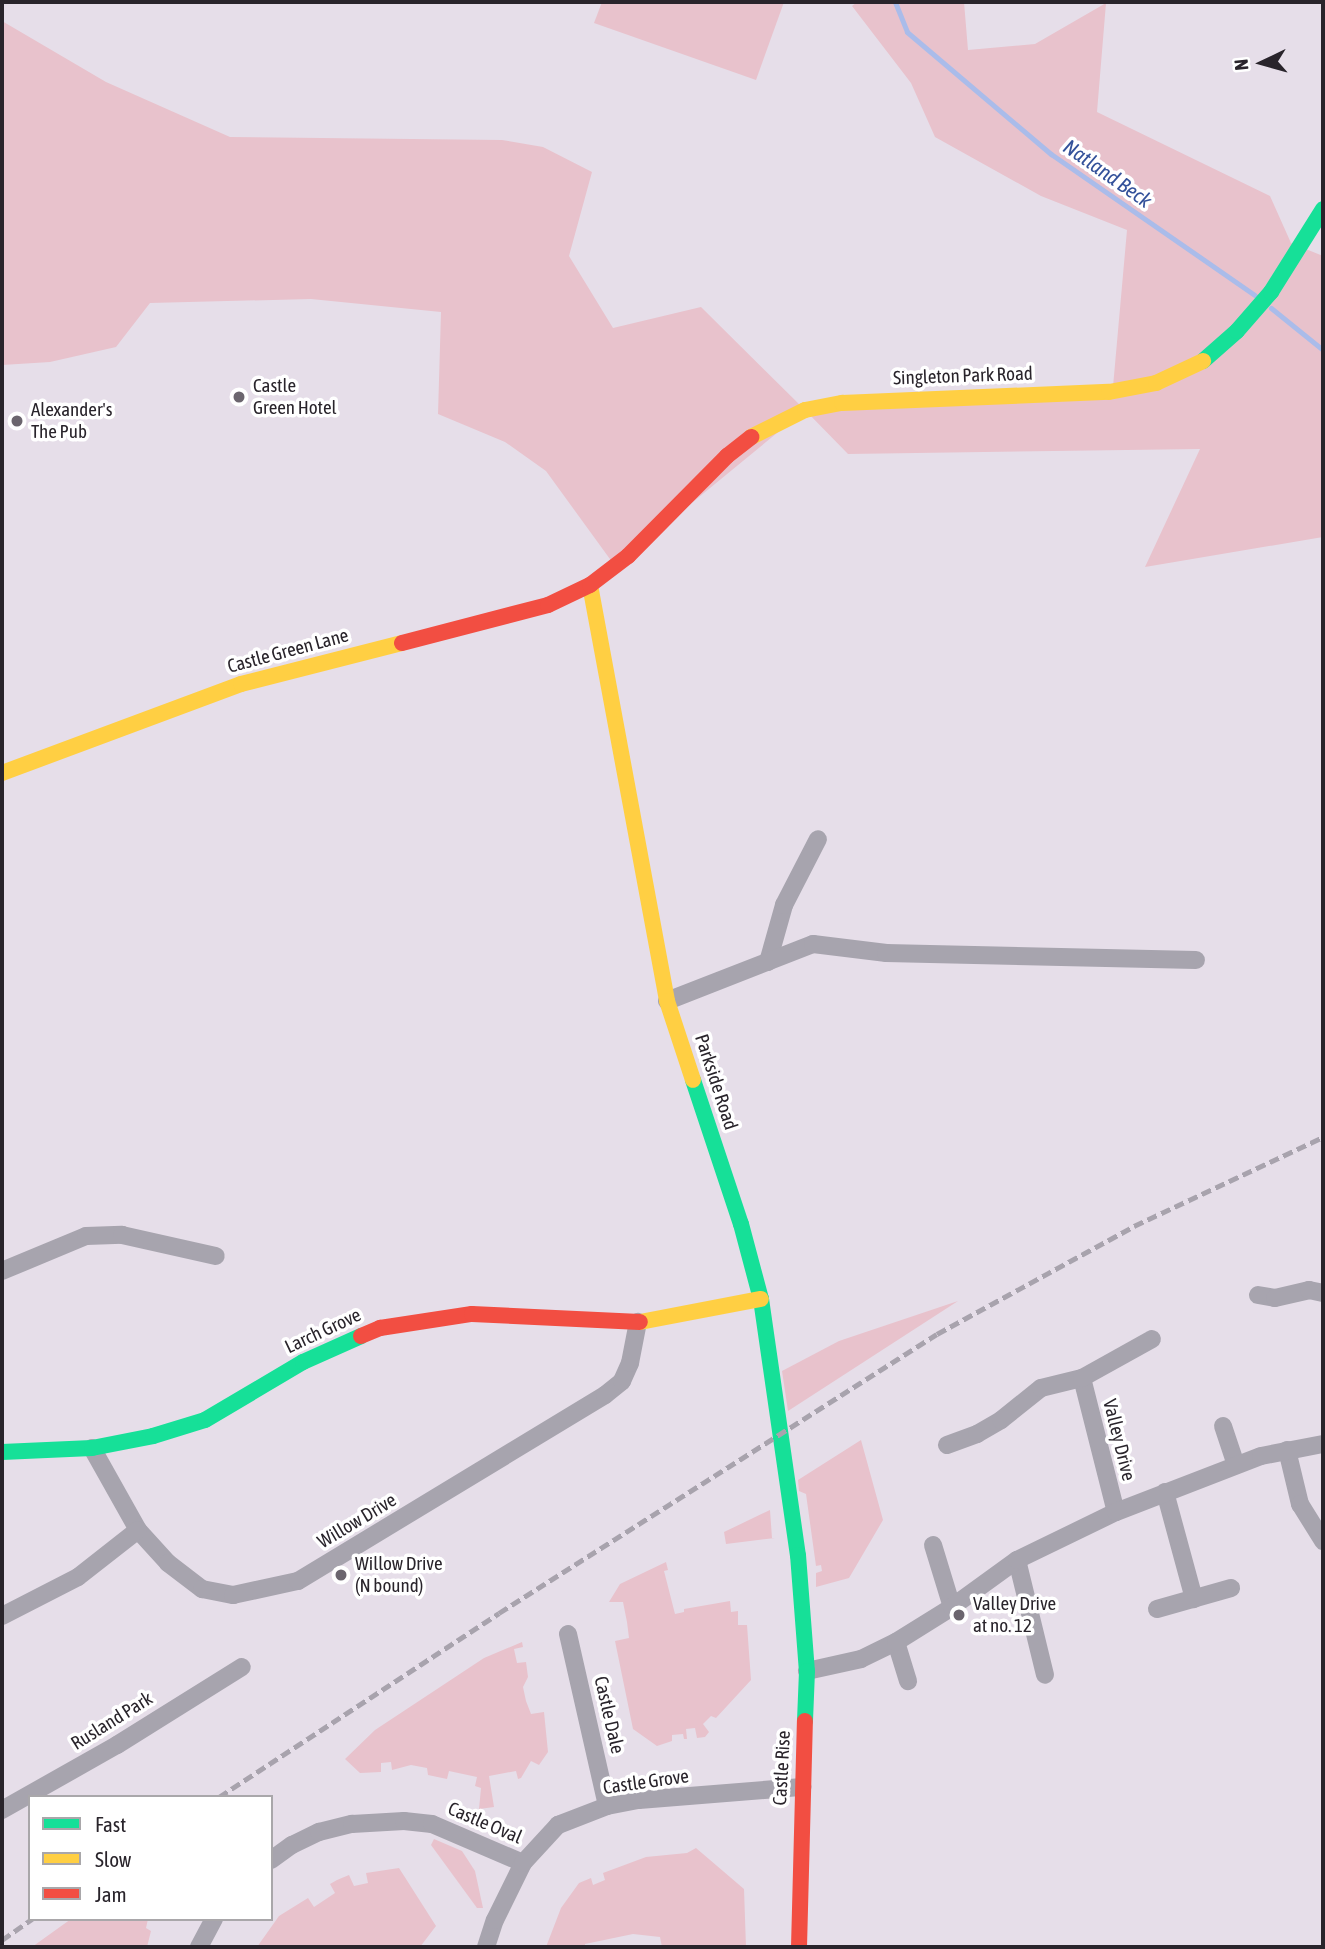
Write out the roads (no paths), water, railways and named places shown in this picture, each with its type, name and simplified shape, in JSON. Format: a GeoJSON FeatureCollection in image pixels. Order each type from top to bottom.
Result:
{"type":"FeatureCollection","features":[{"type":"Feature","properties":{"kind":"main road","name":"Singleton Park Road"},"geometry":{"type":"LineString","coordinates":[[590,584],[628,556],[727,456],[761,430],[805,410],[879,400],[1109,392],[1156,383],[1203,360],[1237,331],[1271,292],[1323,209]]}},
{"type":"Feature","properties":{"kind":"main road","name":"Castle Green Lane"},"geometry":{"type":"LineString","coordinates":[[2,773],[241,684],[497,620],[548,605],[590,584]]}},
{"type":"Feature","properties":{"kind":"main road","name":"Parkside Road"},"geometry":{"type":"LineString","coordinates":[[590,584],[667,1001],[741,1224],[761,1299],[785,1448],[802,1591]]}},
{"type":"Feature","properties":{"kind":"main road","name":"Larch Grove"},"geometry":{"type":"LineString","coordinates":[[2,1452],[92,1448],[153,1436],[205,1420],[303,1362],[380,1328],[472,1314],[638,1322],[761,1299]]}},
{"type":"Feature","properties":{"kind":"main road","name":"Castle Rise"},"geometry":{"type":"LineString","coordinates":[[799,1947],[807,1671],[802,1591]]}},
{"type":"Feature","properties":{"kind":"street"},"geometry":{"type":"LineString","coordinates":[[768,962],[784,905],[818,839]]}},
{"type":"Feature","properties":{"kind":"street"},"geometry":{"type":"LineString","coordinates":[[667,1001],[813,944],[886,953],[1196,960]]}},
{"type":"Feature","properties":{"kind":"street"},"geometry":{"type":"LineString","coordinates":[[2,1271],[86,1236],[122,1235],[216,1256]]}},
{"type":"Feature","properties":{"kind":"street"},"geometry":{"type":"LineString","coordinates":[[1258,1295],[1275,1298],[1309,1290],[1323,1293]]}},
{"type":"Feature","properties":{"kind":"street","name":"Willow Drive"},"geometry":{"type":"LineString","coordinates":[[92,1448],[138,1530],[168,1563],[202,1589],[233,1595],[298,1581],[605,1395],[622,1381],[631,1363],[638,1322]]}},
{"type":"Feature","properties":{"kind":"street"},"geometry":{"type":"LineString","coordinates":[[947,1445],[977,1434],[1041,1388],[1082,1378],[1152,1339]]}},
{"type":"Feature","properties":{"kind":"street","name":"Valley Drive"},"geometry":{"type":"LineString","coordinates":[[1082,1378],[1116,1512]]}},
{"type":"Feature","properties":{"kind":"street"},"geometry":{"type":"LineString","coordinates":[[1223,1426],[1236,1465]]}},
{"type":"Feature","properties":{"kind":"street","name":"Valley Drive"},"geometry":{"type":"LineString","coordinates":[[807,1671],[861,1659],[896,1642],[952,1607],[1017,1560],[1116,1512],[1236,1465],[1287,1450],[1323,1444]]}},
{"type":"Feature","properties":{"kind":"street"},"geometry":{"type":"LineString","coordinates":[[1287,1450],[1300,1504],[1323,1541]]}},
{"type":"Feature","properties":{"kind":"street"},"geometry":{"type":"LineString","coordinates":[[1165,1492],[1195,1599]]}},
{"type":"Feature","properties":{"kind":"street"},"geometry":{"type":"LineString","coordinates":[[2,1616],[78,1577],[138,1530]]}},
{"type":"Feature","properties":{"kind":"street"},"geometry":{"type":"LineString","coordinates":[[933,1545],[952,1607]]}},
{"type":"Feature","properties":{"kind":"street"},"geometry":{"type":"LineString","coordinates":[[1017,1560],[1045,1675]]}},
{"type":"Feature","properties":{"kind":"street"},"geometry":{"type":"LineString","coordinates":[[1157,1609],[1231,1588]]}},
{"type":"Feature","properties":{"kind":"street","name":"Castle Dale"},"geometry":{"type":"LineString","coordinates":[[568,1634],[607,1806]]}},
{"type":"Feature","properties":{"kind":"street"},"geometry":{"type":"LineString","coordinates":[[896,1642],[908,1681]]}},
{"type":"Feature","properties":{"kind":"street","name":"Rusland Park"},"geometry":{"type":"LineString","coordinates":[[29,1795],[117,1745],[242,1667]]}},
{"type":"Feature","properties":{"kind":"street","name":"Castle Grove"},"geometry":{"type":"LineString","coordinates":[[486,1947],[495,1920],[523,1863],[558,1825],[607,1806],[639,1800],[802,1787]]}},
{"type":"Feature","properties":{"kind":"street","name":"Rusland Park"},"geometry":{"type":"LineString","coordinates":[[2,1810],[28,1795]]}},
{"type":"Feature","properties":{"kind":"street","name":"Castle Oval"},"geometry":{"type":"LineString","coordinates":[[273,1859],[292,1845],[319,1832],[352,1824],[404,1821],[432,1824],[523,1863]]}},
{"type":"Feature","properties":{"kind":"street"},"geometry":{"type":"LineString","coordinates":[[199,1947],[213,1921]]}},
{"type":"Feature","properties":{"kind":"waterway","name":"Natland Beck"},"geometry":{"type":"LineString","coordinates":[[895,2],[907,32],[1051,154],[1255,295]]}},
{"type":"Feature","properties":{"kind":"waterway","name":"Natland Beck"},"geometry":{"type":"LineString","coordinates":[[1271,308],[1323,350]]}},
{"type":"Feature","properties":{"kind":"railway"},"geometry":{"type":"LineString","coordinates":[[222,1795],[499,1613],[937,1334],[1134,1226],[1323,1137]]}},
{"type":"Feature","properties":{"kind":"railway"},"geometry":{"type":"LineString","coordinates":[[2,1940],[29,1921]]}},
{"type":"Feature","properties":{"kind":"place","name":"Castle Green Hotel"},"geometry":{"type":"Point","coordinates":[239,397]}},
{"type":"Feature","properties":{"kind":"place","name":"Alexander's The Pub"},"geometry":{"type":"Point","coordinates":[17,421]}},
{"type":"Feature","properties":{"kind":"place","name":"Willow Drive (N bound)"},"geometry":{"type":"Point","coordinates":[341,1575]}},
{"type":"Feature","properties":{"kind":"place","name":"Valley Drive at no. 12"},"geometry":{"type":"Point","coordinates":[959,1615]}}]}
